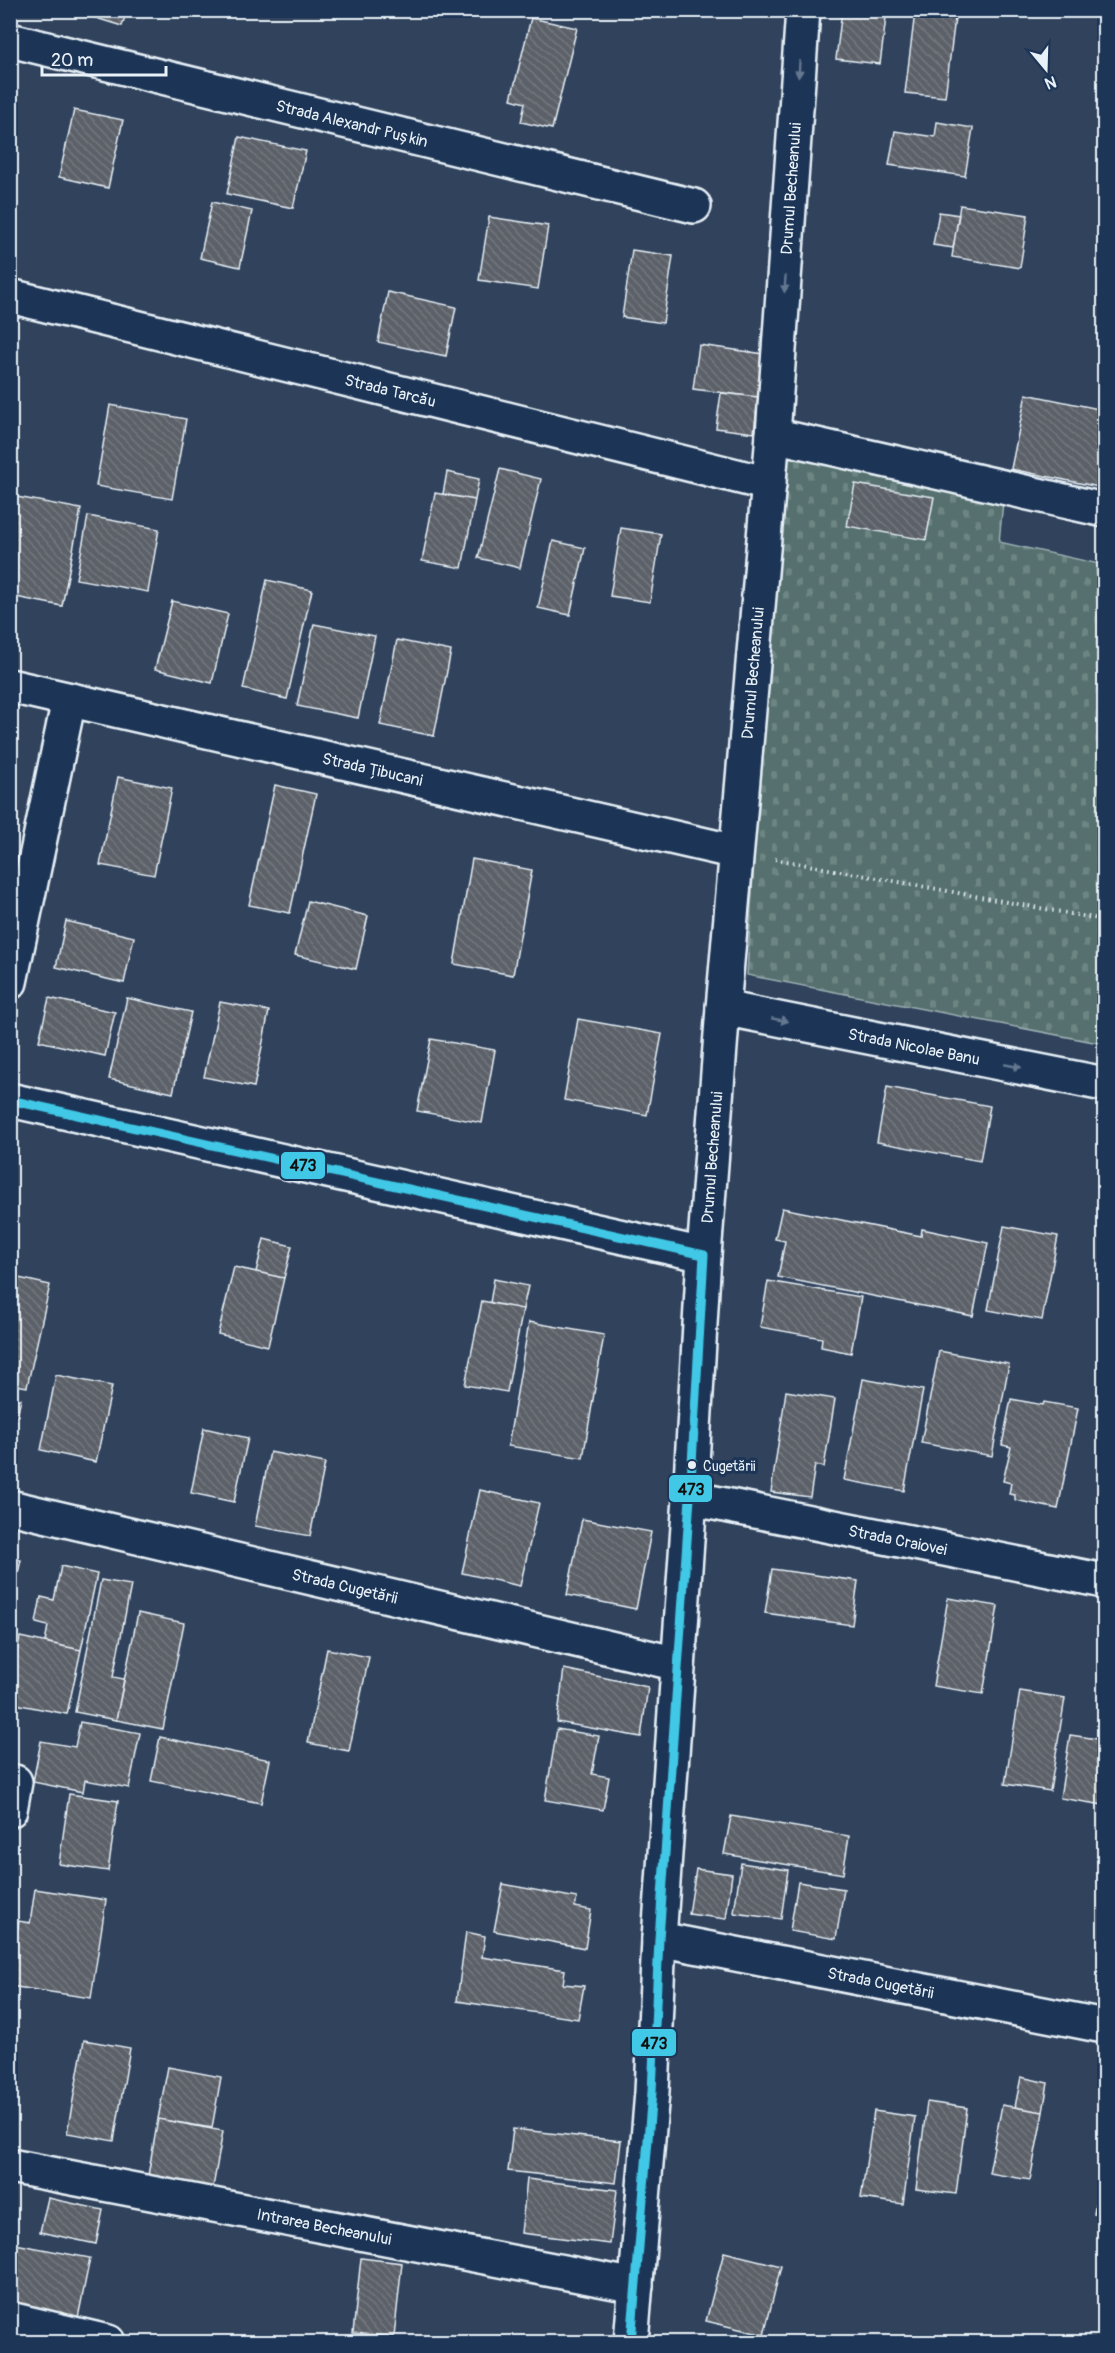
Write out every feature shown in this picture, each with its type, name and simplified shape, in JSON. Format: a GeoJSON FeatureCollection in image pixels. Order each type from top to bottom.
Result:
{"type":"FeatureCollection","features":[{"type":"Feature","properties":{"kind":"street","name":"Drumul Becheanului"},"geometry":{"type":"LineString","coordinates":[[631,2343],[652,2092],[659,1939],[690,1498],[704,1256],[736,852],[773,435],[803,10]]}},
{"type":"Feature","properties":{"kind":"street","name":"Strada Alexandr Pușkin"},"geometry":{"type":"LineString","coordinates":[[10,40],[694,206]]}},
{"type":"Feature","properties":{"kind":"street","name":"Strada Tarcău"},"geometry":{"type":"LineString","coordinates":[[10,296],[769,484]]}},
{"type":"Feature","properties":{"kind":"street"},"geometry":{"type":"LineString","coordinates":[[773,435],[1104,510]]}},
{"type":"Feature","properties":{"kind":"street","name":"Strada Țibucani"},"geometry":{"type":"LineString","coordinates":[[10,686],[736,852]]}},
{"type":"Feature","properties":{"kind":"street"},"geometry":{"type":"LineString","coordinates":[[10,982],[69,700]]}},
{"type":"Feature","properties":{"kind":"street","name":"Strada Nicolae Banu"},"geometry":{"type":"LineString","coordinates":[[723,1008],[1104,1084]]}},
{"type":"Feature","properties":{"kind":"street"},"geometry":{"type":"LineString","coordinates":[[10,1100],[704,1256]]}},
{"type":"Feature","properties":{"kind":"street","name":"Strada Craiovei"},"geometry":{"type":"LineString","coordinates":[[690,1498],[1104,1581]]}},
{"type":"Feature","properties":{"kind":"street","name":"Strada Cugetării"},"geometry":{"type":"LineString","coordinates":[[10,1507],[678,1664]]}},
{"type":"Feature","properties":{"kind":"street","name":"Strada Cugetării"},"geometry":{"type":"LineString","coordinates":[[659,1939],[1104,2026]]}},
{"type":"Feature","properties":{"kind":"street","name":"Intrarea Becheanului"},"geometry":{"type":"LineString","coordinates":[[10,2166],[636,2286]]}},
{"type":"Feature","properties":{"kind":"street"},"geometry":{"type":"LineString","coordinates":[[10,2319],[108,2343]]}},
{"type":"Feature","properties":{"kind":"path"},"geometry":{"type":"LineString","coordinates":[[783,861],[1104,920]]}},
{"type":"Feature","properties":{"kind":"green space"},"geometry":{"type":"Polygon","coordinates":[[[779,439],[1004,492],[999,542],[1104,565],[1104,1044],[747,975],[779,439]]]}},
{"type":"Feature","properties":{"kind":"building"},"geometry":{"type":"Polygon","coordinates":[[[70,10],[127,10],[122,26],[70,10]]]}},
{"type":"Feature","properties":{"kind":"building"},"geometry":{"type":"Polygon","coordinates":[[[842,10],[887,10],[880,64],[836,59],[842,10]]]}},
{"type":"Feature","properties":{"kind":"building"},"geometry":{"type":"Polygon","coordinates":[[[915,12],[955,18],[945,97],[905,93],[915,12]]]}},
{"type":"Feature","properties":{"kind":"building"},"geometry":{"type":"Polygon","coordinates":[[[531,18],[577,28],[552,129],[521,122],[525,103],[511,99],[531,18]]]}},
{"type":"Feature","properties":{"kind":"building"},"geometry":{"type":"Polygon","coordinates":[[[74,110],[123,120],[108,188],[59,177],[74,110]]]}},
{"type":"Feature","properties":{"kind":"building"},"geometry":{"type":"Polygon","coordinates":[[[937,122],[973,128],[965,176],[889,165],[895,131],[935,137],[937,122]]]}},
{"type":"Feature","properties":{"kind":"building"},"geometry":{"type":"Polygon","coordinates":[[[239,137],[306,151],[293,208],[227,194],[239,137]]]}},
{"type":"Feature","properties":{"kind":"building"},"geometry":{"type":"Polygon","coordinates":[[[212,202],[252,211],[240,267],[200,258],[212,202]]]}},
{"type":"Feature","properties":{"kind":"building"},"geometry":{"type":"Polygon","coordinates":[[[960,205],[1028,215],[1020,268],[952,257],[960,205]]]}},
{"type":"Feature","properties":{"kind":"building"},"geometry":{"type":"Polygon","coordinates":[[[939,212],[959,215],[953,248],[933,245],[939,212]]]}},
{"type":"Feature","properties":{"kind":"building"},"geometry":{"type":"Polygon","coordinates":[[[489,217],[548,226],[538,289],[479,280],[489,217]]]}},
{"type":"Feature","properties":{"kind":"building"},"geometry":{"type":"Polygon","coordinates":[[[632,250],[673,256],[663,323],[622,317],[632,250]]]}},
{"type":"Feature","properties":{"kind":"building"},"geometry":{"type":"Polygon","coordinates":[[[388,292],[456,307],[446,356],[378,342],[388,292]]]}},
{"type":"Feature","properties":{"kind":"building"},"geometry":{"type":"Polygon","coordinates":[[[699,345],[764,354],[758,397],[693,389],[699,345]]]}},
{"type":"Feature","properties":{"kind":"building"},"geometry":{"type":"Polygon","coordinates":[[[721,393],[758,397],[754,433],[716,428],[721,393]]]}},
{"type":"Feature","properties":{"kind":"building"},"geometry":{"type":"Polygon","coordinates":[[[1026,394],[1104,410],[1104,488],[1011,469],[1026,394]]]}},
{"type":"Feature","properties":{"kind":"building"},"geometry":{"type":"Polygon","coordinates":[[[110,405],[186,419],[172,499],[96,486],[110,405]]]}},
{"type":"Feature","properties":{"kind":"building"},"geometry":{"type":"Polygon","coordinates":[[[500,469],[541,479],[520,568],[478,558],[500,469]]]}},
{"type":"Feature","properties":{"kind":"building"},"geometry":{"type":"Polygon","coordinates":[[[447,472],[479,479],[475,500],[443,494],[447,472]]]}},
{"type":"Feature","properties":{"kind":"building"},"geometry":{"type":"Polygon","coordinates":[[[855,484],[934,497],[926,540],[847,526],[855,484]]]}},
{"type":"Feature","properties":{"kind":"building"},"geometry":{"type":"Polygon","coordinates":[[[435,493],[475,500],[462,568],[422,561],[435,493]]]}},
{"type":"Feature","properties":{"kind":"building"},"geometry":{"type":"Polygon","coordinates":[[[17,497],[81,509],[62,606],[10,596],[10,530],[17,497]]]}},
{"type":"Feature","properties":{"kind":"building"},"geometry":{"type":"Polygon","coordinates":[[[88,516],[159,529],[148,592],[76,579],[88,516]]]}},
{"type":"Feature","properties":{"kind":"building"},"geometry":{"type":"Polygon","coordinates":[[[621,528],[661,534],[650,602],[610,596],[621,528]]]}},
{"type":"Feature","properties":{"kind":"building"},"geometry":{"type":"Polygon","coordinates":[[[553,541],[585,548],[570,615],[538,608],[553,541]]]}},
{"type":"Feature","properties":{"kind":"building"},"geometry":{"type":"Polygon","coordinates":[[[267,580],[312,590],[287,699],[243,689],[267,580]]]}},
{"type":"Feature","properties":{"kind":"building"},"geometry":{"type":"Polygon","coordinates":[[[172,601],[228,614],[212,683],[155,669],[172,601]]]}},
{"type":"Feature","properties":{"kind":"building"},"geometry":{"type":"Polygon","coordinates":[[[314,624],[375,636],[358,718],[297,706],[314,624]]]}},
{"type":"Feature","properties":{"kind":"building"},"geometry":{"type":"Polygon","coordinates":[[[397,640],[451,651],[434,736],[380,725],[397,640]]]}},
{"type":"Feature","properties":{"kind":"building"},"geometry":{"type":"Polygon","coordinates":[[[118,777],[172,788],[154,875],[100,865],[118,777]]]}},
{"type":"Feature","properties":{"kind":"building"},"geometry":{"type":"Polygon","coordinates":[[[275,785],[316,794],[290,913],[249,905],[275,785]]]}},
{"type":"Feature","properties":{"kind":"building"},"geometry":{"type":"Polygon","coordinates":[[[472,859],[532,870],[513,975],[454,964],[472,859]]]}},
{"type":"Feature","properties":{"kind":"building"},"geometry":{"type":"Polygon","coordinates":[[[308,901],[368,916],[356,969],[295,955],[308,901]]]}},
{"type":"Feature","properties":{"kind":"building"},"geometry":{"type":"Polygon","coordinates":[[[66,921],[134,937],[124,983],[56,967],[66,921]]]}},
{"type":"Feature","properties":{"kind":"building"},"geometry":{"type":"Polygon","coordinates":[[[49,998],[115,1012],[105,1056],[39,1041],[49,998]]]}},
{"type":"Feature","properties":{"kind":"building"},"geometry":{"type":"Polygon","coordinates":[[[127,998],[191,1012],[173,1093],[109,1079],[127,998]]]}},
{"type":"Feature","properties":{"kind":"building"},"geometry":{"type":"Polygon","coordinates":[[[220,1002],[269,1011],[254,1087],[204,1077],[220,1002]]]}},
{"type":"Feature","properties":{"kind":"building"},"geometry":{"type":"Polygon","coordinates":[[[578,1019],[662,1034],[647,1115],[564,1100],[578,1019]]]}},
{"type":"Feature","properties":{"kind":"building"},"geometry":{"type":"Polygon","coordinates":[[[431,1039],[495,1050],[482,1123],[417,1111],[431,1039]]]}},
{"type":"Feature","properties":{"kind":"building"},"geometry":{"type":"Polygon","coordinates":[[[887,1087],[990,1106],[980,1161],[877,1142],[887,1087]]]}},
{"type":"Feature","properties":{"kind":"building"},"geometry":{"type":"Polygon","coordinates":[[[782,1208],[921,1236],[922,1229],[988,1243],[973,1316],[778,1277],[785,1241],[775,1239],[782,1208]]]}},
{"type":"Feature","properties":{"kind":"building"},"geometry":{"type":"Polygon","coordinates":[[[1004,1226],[1058,1236],[1042,1320],[988,1310],[1004,1226]]]}},
{"type":"Feature","properties":{"kind":"building"},"geometry":{"type":"Polygon","coordinates":[[[264,1239],[292,1246],[284,1278],[256,1272],[264,1239]]]}},
{"type":"Feature","properties":{"kind":"building"},"geometry":{"type":"Polygon","coordinates":[[[234,1267],[284,1278],[268,1346],[218,1334],[234,1267]]]}},
{"type":"Feature","properties":{"kind":"building"},"geometry":{"type":"Polygon","coordinates":[[[10,1276],[50,1285],[27,1387],[10,1384],[10,1276]]]}},
{"type":"Feature","properties":{"kind":"building"},"geometry":{"type":"Polygon","coordinates":[[[494,1279],[528,1286],[523,1309],[490,1303],[494,1279]]]}},
{"type":"Feature","properties":{"kind":"building"},"geometry":{"type":"Polygon","coordinates":[[[768,1281],[861,1297],[851,1353],[821,1347],[822,1338],[760,1327],[768,1281]]]}},
{"type":"Feature","properties":{"kind":"building"},"geometry":{"type":"Polygon","coordinates":[[[482,1301],[523,1309],[507,1392],[465,1385],[482,1301]]]}},
{"type":"Feature","properties":{"kind":"building"},"geometry":{"type":"Polygon","coordinates":[[[529,1322],[604,1335],[583,1458],[508,1446],[529,1322]]]}},
{"type":"Feature","properties":{"kind":"building"},"geometry":{"type":"Polygon","coordinates":[[[939,1351],[1009,1364],[992,1456],[921,1443],[939,1351]]]}},
{"type":"Feature","properties":{"kind":"building"},"geometry":{"type":"Polygon","coordinates":[[[56,1375],[112,1386],[96,1462],[41,1450],[56,1375]]]}},
{"type":"Feature","properties":{"kind":"building"},"geometry":{"type":"Polygon","coordinates":[[[863,1379],[923,1390],[904,1491],[844,1480],[863,1379]]]}},
{"type":"Feature","properties":{"kind":"building"},"geometry":{"type":"Polygon","coordinates":[[[786,1391],[835,1399],[824,1467],[815,1465],[810,1497],[771,1492],[786,1391]]]}},
{"type":"Feature","properties":{"kind":"building"},"geometry":{"type":"Polygon","coordinates":[[[10,1397],[21,1399],[10,1448],[10,1397]]]}},
{"type":"Feature","properties":{"kind":"building"},"geometry":{"type":"Polygon","coordinates":[[[1011,1399],[1078,1408],[1058,1509],[1015,1500],[1015,1495],[1009,1494],[1011,1483],[1003,1481],[1011,1447],[1002,1445],[1011,1399]]]}},
{"type":"Feature","properties":{"kind":"building"},"geometry":{"type":"Polygon","coordinates":[[[204,1428],[248,1438],[234,1502],[191,1493],[204,1428]]]}},
{"type":"Feature","properties":{"kind":"building"},"geometry":{"type":"Polygon","coordinates":[[[270,1452],[325,1463],[310,1536],[255,1526],[270,1452]]]}},
{"type":"Feature","properties":{"kind":"building"},"geometry":{"type":"Polygon","coordinates":[[[480,1490],[539,1503],[520,1586],[462,1573],[480,1490]]]}},
{"type":"Feature","properties":{"kind":"building"},"geometry":{"type":"Polygon","coordinates":[[[582,1519],[651,1532],[636,1609],[567,1595],[582,1519]]]}},
{"type":"Feature","properties":{"kind":"building"},"geometry":{"type":"Polygon","coordinates":[[[10,1558],[21,1560],[10,1608],[10,1558]]]}},
{"type":"Feature","properties":{"kind":"building"},"geometry":{"type":"Polygon","coordinates":[[[61,1566],[97,1574],[81,1650],[45,1642],[48,1626],[36,1623],[41,1597],[54,1600],[61,1566]]]}},
{"type":"Feature","properties":{"kind":"building"},"geometry":{"type":"Polygon","coordinates":[[[772,1569],[858,1581],[852,1625],[765,1613],[772,1569]]]}},
{"type":"Feature","properties":{"kind":"building"},"geometry":{"type":"Polygon","coordinates":[[[101,1580],[131,1585],[113,1677],[124,1679],[116,1720],[75,1712],[101,1580]]]}},
{"type":"Feature","properties":{"kind":"building"},"geometry":{"type":"Polygon","coordinates":[[[948,1598],[998,1606],[983,1694],[933,1686],[948,1598]]]}},
{"type":"Feature","properties":{"kind":"building"},"geometry":{"type":"Polygon","coordinates":[[[138,1613],[184,1623],[163,1729],[116,1720],[138,1613]]]}},
{"type":"Feature","properties":{"kind":"building"},"geometry":{"type":"Polygon","coordinates":[[[20,1637],[81,1650],[67,1714],[10,1703],[10,1681],[20,1637]]]}},
{"type":"Feature","properties":{"kind":"building"},"geometry":{"type":"Polygon","coordinates":[[[327,1649],[369,1657],[349,1751],[308,1743],[327,1649]]]}},
{"type":"Feature","properties":{"kind":"building"},"geometry":{"type":"Polygon","coordinates":[[[564,1669],[648,1687],[641,1737],[557,1722],[564,1669]]]}},
{"type":"Feature","properties":{"kind":"building"},"geometry":{"type":"Polygon","coordinates":[[[1020,1691],[1065,1698],[1050,1791],[1005,1784],[1020,1691]]]}},
{"type":"Feature","properties":{"kind":"building"},"geometry":{"type":"Polygon","coordinates":[[[80,1722],[140,1733],[129,1788],[85,1780],[83,1792],[33,1782],[41,1741],[75,1747],[80,1722]]]}},
{"type":"Feature","properties":{"kind":"building"},"geometry":{"type":"Polygon","coordinates":[[[557,1729],[599,1736],[592,1774],[609,1777],[603,1810],[545,1800],[557,1729]]]}},
{"type":"Feature","properties":{"kind":"building"},"geometry":{"type":"Polygon","coordinates":[[[1070,1735],[1104,1740],[1104,1805],[1060,1798],[1070,1735]]]}},
{"type":"Feature","properties":{"kind":"building"},"geometry":{"type":"Polygon","coordinates":[[[160,1737],[270,1760],[261,1803],[151,1781],[160,1737]]]}},
{"type":"Feature","properties":{"kind":"building"},"geometry":{"type":"Polygon","coordinates":[[[69,1794],[118,1801],[108,1871],[59,1864],[69,1794]]]}},
{"type":"Feature","properties":{"kind":"building"},"geometry":{"type":"Polygon","coordinates":[[[731,1816],[849,1836],[843,1874],[724,1854],[731,1816]]]}},
{"type":"Feature","properties":{"kind":"building"},"geometry":{"type":"Polygon","coordinates":[[[741,1863],[788,1870],[781,1919],[734,1913],[741,1863]]]}},
{"type":"Feature","properties":{"kind":"building"},"geometry":{"type":"Polygon","coordinates":[[[696,1869],[732,1874],[726,1919],[689,1914],[696,1869]]]}},
{"type":"Feature","properties":{"kind":"building"},"geometry":{"type":"Polygon","coordinates":[[[798,1882],[844,1889],[836,1939],[790,1931],[798,1882]]]}},
{"type":"Feature","properties":{"kind":"building"},"geometry":{"type":"Polygon","coordinates":[[[503,1884],[577,1898],[575,1907],[591,1910],[585,1948],[494,1931],[503,1884]]]}},
{"type":"Feature","properties":{"kind":"building"},"geometry":{"type":"Polygon","coordinates":[[[35,1889],[106,1900],[91,1998],[10,1986],[10,1971],[19,1921],[30,1923],[35,1889]]]}},
{"type":"Feature","properties":{"kind":"building"},"geometry":{"type":"Polygon","coordinates":[[[466,1932],[485,1936],[482,1957],[565,1970],[563,1984],[584,1986],[578,2019],[457,2001],[466,1932]]]}},
{"type":"Feature","properties":{"kind":"building"},"geometry":{"type":"Polygon","coordinates":[[[84,2040],[130,2048],[114,2141],[67,2133],[84,2040]]]}},
{"type":"Feature","properties":{"kind":"building"},"geometry":{"type":"Polygon","coordinates":[[[168,2067],[221,2077],[212,2128],[158,2119],[168,2067]]]}},
{"type":"Feature","properties":{"kind":"building"},"geometry":{"type":"Polygon","coordinates":[[[1021,2077],[1048,2083],[1043,2112],[1015,2107],[1021,2077]]]}},
{"type":"Feature","properties":{"kind":"building"},"geometry":{"type":"Polygon","coordinates":[[[927,2102],[967,2108],[956,2194],[916,2189],[927,2102]]]}},
{"type":"Feature","properties":{"kind":"building"},"geometry":{"type":"Polygon","coordinates":[[[1002,2105],[1043,2112],[1030,2180],[989,2173],[1002,2105]]]}},
{"type":"Feature","properties":{"kind":"building"},"geometry":{"type":"Polygon","coordinates":[[[874,2111],[915,2117],[903,2204],[861,2198],[874,2111]]]}},
{"type":"Feature","properties":{"kind":"building"},"geometry":{"type":"Polygon","coordinates":[[[158,2119],[223,2131],[212,2193],[147,2181],[158,2119]]]}},
{"type":"Feature","properties":{"kind":"building"},"geometry":{"type":"Polygon","coordinates":[[[513,2129],[621,2141],[616,2183],[508,2171],[513,2129]]]}},
{"type":"Feature","properties":{"kind":"building"},"geometry":{"type":"Polygon","coordinates":[[[1104,2147],[1104,2215],[1094,2214],[1104,2147]]]}},
{"type":"Feature","properties":{"kind":"building"},"geometry":{"type":"Polygon","coordinates":[[[527,2179],[617,2190],[610,2244],[521,2233],[527,2179]]]}},
{"type":"Feature","properties":{"kind":"building"},"geometry":{"type":"Polygon","coordinates":[[[48,2198],[103,2210],[96,2244],[40,2232],[48,2198]]]}},
{"type":"Feature","properties":{"kind":"building"},"geometry":{"type":"Polygon","coordinates":[[[10,2243],[90,2258],[77,2323],[10,2310],[10,2243]]]}},
{"type":"Feature","properties":{"kind":"building"},"geometry":{"type":"Polygon","coordinates":[[[724,2252],[781,2266],[764,2335],[706,2321],[724,2252]]]}},
{"type":"Feature","properties":{"kind":"building"},"geometry":{"type":"Polygon","coordinates":[[[361,2258],[402,2263],[394,2337],[353,2333],[361,2258]]]}},
{"type":"Feature","properties":{"kind":"transit line","name":"473"},"geometry":{"type":"LineString","coordinates":[[10,1100],[704,1255],[690,1498],[659,1939],[652,2092],[631,2342]]}},
{"type":"Feature","properties":{"kind":"place","name":"Cugetării"},"geometry":{"type":"Point","coordinates":[692,1465]}}]}
